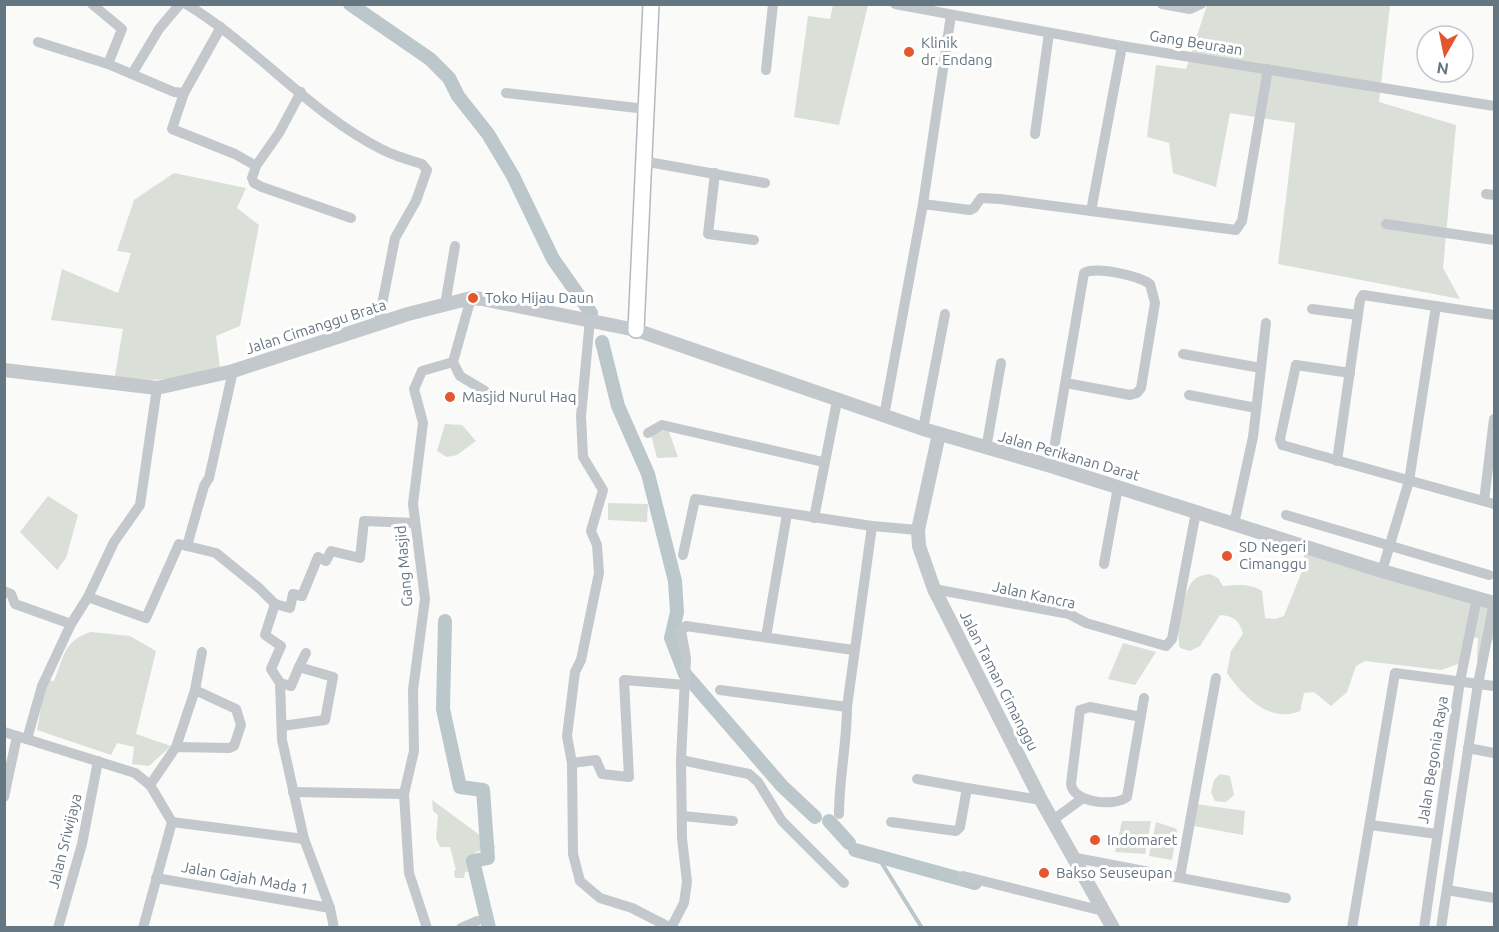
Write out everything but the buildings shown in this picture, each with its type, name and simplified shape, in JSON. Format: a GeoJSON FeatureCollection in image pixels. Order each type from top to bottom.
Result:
{"type":"FeatureCollection","features":[{"type":"Feature","properties":{"kind":"main road"},"geometry":{"type":"LineString","coordinates":[[636,330],[651,4]]}},
{"type":"Feature","properties":{"kind":"street"},"geometry":{"type":"LineString","coordinates":[[92,4],[122,29],[108,64]]}},
{"type":"Feature","properties":{"kind":"street"},"geometry":{"type":"LineString","coordinates":[[132,74],[153,38],[180,4]]}},
{"type":"Feature","properties":{"kind":"street"},"geometry":{"type":"LineString","coordinates":[[186,4],[221,27],[343,124],[383,150],[422,164],[427,170],[416,201],[395,238],[378,325]]}},
{"type":"Feature","properties":{"kind":"street"},"geometry":{"type":"LineString","coordinates":[[766,70],[773,4]]}},
{"type":"Feature","properties":{"kind":"street","name":"Gang Beuraan"},"geometry":{"type":"LineString","coordinates":[[895,4],[1122,46],[1494,106]]}},
{"type":"Feature","properties":{"kind":"street"},"geometry":{"type":"LineString","coordinates":[[1162,4],[1191,9],[1201,4]]}},
{"type":"Feature","properties":{"kind":"street"},"geometry":{"type":"LineString","coordinates":[[884,416],[923,204],[951,15]]}},
{"type":"Feature","properties":{"kind":"street"},"geometry":{"type":"LineString","coordinates":[[221,27],[184,93],[172,129],[209,146],[235,154],[256,166]]}},
{"type":"Feature","properties":{"kind":"street"},"geometry":{"type":"LineString","coordinates":[[1035,134],[1049,33]]}},
{"type":"Feature","properties":{"kind":"street"},"geometry":{"type":"LineString","coordinates":[[38,42],[108,64],[184,93]]}},
{"type":"Feature","properties":{"kind":"street"},"geometry":{"type":"LineString","coordinates":[[1091,211],[1122,46]]}},
{"type":"Feature","properties":{"kind":"street"},"geometry":{"type":"LineString","coordinates":[[923,204],[972,210],[981,198],[1236,230],[1242,221],[1268,69]]}},
{"type":"Feature","properties":{"kind":"street"},"geometry":{"type":"LineString","coordinates":[[301,92],[279,132],[256,166],[252,176],[254,183],[351,218]]}},
{"type":"Feature","properties":{"kind":"street"},"geometry":{"type":"LineString","coordinates":[[506,93],[646,109]]}},
{"type":"Feature","properties":{"kind":"street"},"geometry":{"type":"LineString","coordinates":[[643,161],[765,183]]}},
{"type":"Feature","properties":{"kind":"street"},"geometry":{"type":"LineString","coordinates":[[715,173],[708,234],[754,240]]}},
{"type":"Feature","properties":{"kind":"street"},"geometry":{"type":"LineString","coordinates":[[1386,224],[1494,240]]}},
{"type":"Feature","properties":{"kind":"street"},"geometry":{"type":"LineString","coordinates":[[445,305],[455,246]]}},
{"type":"Feature","properties":{"kind":"street"},"geometry":{"type":"LineString","coordinates":[[1051,466],[1084,273],[1092,270],[1136,277],[1150,284],[1155,303],[1141,388],[1137,393],[1130,395],[1066,383]]}},
{"type":"Feature","properties":{"kind":"street"},"geometry":{"type":"LineString","coordinates":[[1337,460],[1358,315],[1363,295],[1494,315]]}},
{"type":"Feature","properties":{"kind":"street"},"geometry":{"type":"LineString","coordinates":[[471,298],[453,362],[460,376],[485,391]]}},
{"type":"Feature","properties":{"kind":"street","name":"Jalan Cimanggu Brata"},"geometry":{"type":"LineString","coordinates":[[4,370],[157,388],[233,371],[471,298],[590,319],[636,330]]}},
{"type":"Feature","properties":{"kind":"street"},"geometry":{"type":"LineString","coordinates":[[1382,571],[1409,482],[1436,306]]}},
{"type":"Feature","properties":{"kind":"street"},"geometry":{"type":"LineString","coordinates":[[1312,309],[1358,315]]}},
{"type":"Feature","properties":{"kind":"street"},"geometry":{"type":"LineString","coordinates":[[923,429],[945,314]]}},
{"type":"Feature","properties":{"kind":"street"},"geometry":{"type":"LineString","coordinates":[[590,319],[581,416],[583,457],[603,490],[591,531],[597,545],[599,573],[581,660],[575,672],[567,735],[572,763],[573,854],[580,881],[600,898],[633,908],[671,927],[686,894],[681,760],[686,681],[686,658],[681,631],[686,626],[853,650]]}},
{"type":"Feature","properties":{"kind":"street"},"geometry":{"type":"LineString","coordinates":[[1234,524],[1256,408],[1266,323]]}},
{"type":"Feature","properties":{"kind":"street","name":"Jalan Perikanan Darat"},"geometry":{"type":"LineString","coordinates":[[636,330],[923,429],[1051,466],[1382,571],[1494,603]]}},
{"type":"Feature","properties":{"kind":"street"},"geometry":{"type":"LineString","coordinates":[[1183,354],[1260,368]]}},
{"type":"Feature","properties":{"kind":"street","name":"Gang Masjid"},"geometry":{"type":"LineString","coordinates":[[427,927],[409,873],[404,794],[414,751],[413,690],[425,599],[413,504],[423,423],[414,389],[422,371],[453,362]]}},
{"type":"Feature","properties":{"kind":"street"},"geometry":{"type":"LineString","coordinates":[[986,449],[1001,363]]}},
{"type":"Feature","properties":{"kind":"street"},"geometry":{"type":"LineString","coordinates":[[1350,373],[1296,365],[1293,369],[1280,439],[1282,444],[1409,482],[1489,502],[1494,419]]}},
{"type":"Feature","properties":{"kind":"street"},"geometry":{"type":"LineString","coordinates":[[187,546],[204,486],[209,478],[233,371]]}},
{"type":"Feature","properties":{"kind":"street"},"geometry":{"type":"LineString","coordinates":[[4,797],[22,738],[42,686],[114,542],[140,505],[157,388]]}},
{"type":"Feature","properties":{"kind":"street"},"geometry":{"type":"LineString","coordinates":[[1189,395],[1256,408]]}},
{"type":"Feature","properties":{"kind":"street"},"geometry":{"type":"LineString","coordinates":[[814,518],[823,462],[837,401]]}},
{"type":"Feature","properties":{"kind":"street"},"geometry":{"type":"LineString","coordinates":[[648,433],[662,425],[709,438],[823,462]]}},
{"type":"Feature","properties":{"kind":"street","name":"Jalan Taman Cimanggu"},"geometry":{"type":"LineString","coordinates":[[939,434],[918,530],[919,546],[934,589],[1071,857],[1113,927]]}},
{"type":"Feature","properties":{"kind":"street"},"geometry":{"type":"LineString","coordinates":[[1104,564],[1118,487]]}},
{"type":"Feature","properties":{"kind":"street"},"geometry":{"type":"LineString","coordinates":[[683,555],[695,499],[814,518],[918,530]]}},
{"type":"Feature","properties":{"kind":"street","name":"Jalan Kancra"},"geometry":{"type":"LineString","coordinates":[[934,589],[1069,614],[1086,623],[1160,645],[1170,644],[1196,512]]}},
{"type":"Feature","properties":{"kind":"street"},"geometry":{"type":"LineString","coordinates":[[766,637],[787,514]]}},
{"type":"Feature","properties":{"kind":"street"},"geometry":{"type":"LineString","coordinates":[[1286,515],[1390,548],[1489,575]]}},
{"type":"Feature","properties":{"kind":"street"},"geometry":{"type":"LineString","coordinates":[[88,597],[146,618],[179,544],[216,553],[260,588],[275,604],[290,608],[293,594],[302,596],[318,557],[326,561],[331,551],[360,558],[364,521],[415,523]]}},
{"type":"Feature","properties":{"kind":"street"},"geometry":{"type":"LineString","coordinates":[[839,814],[839,780],[846,742],[853,650],[873,526]]}},
{"type":"Feature","properties":{"kind":"street"},"geometry":{"type":"LineString","coordinates":[[4,591],[11,594],[15,604],[71,624]]}},
{"type":"Feature","properties":{"kind":"street","name":"Jalan Begonia Raya"},"geometry":{"type":"LineString","coordinates":[[1424,927],[1460,681],[1477,598]]}},
{"type":"Feature","properties":{"kind":"street"},"geometry":{"type":"LineString","coordinates":[[1441,927],[1478,684],[1494,603]]}},
{"type":"Feature","properties":{"kind":"street"},"geometry":{"type":"LineString","coordinates":[[275,604],[265,635],[281,646],[271,669],[280,683],[282,726],[293,792],[304,839],[330,908],[334,927]]}},
{"type":"Feature","properties":{"kind":"street"},"geometry":{"type":"LineString","coordinates":[[150,785],[176,747],[195,690],[202,652]]}},
{"type":"Feature","properties":{"kind":"street"},"geometry":{"type":"LineString","coordinates":[[280,683],[291,686],[306,653]]}},
{"type":"Feature","properties":{"kind":"street"},"geometry":{"type":"LineString","coordinates":[[282,726],[325,720],[333,677],[299,667]]}},
{"type":"Feature","properties":{"kind":"street"},"geometry":{"type":"LineString","coordinates":[[1352,927],[1395,673],[1494,686]]}},
{"type":"Feature","properties":{"kind":"street"},"geometry":{"type":"LineString","coordinates":[[1180,877],[1216,678]]}},
{"type":"Feature","properties":{"kind":"street"},"geometry":{"type":"LineString","coordinates":[[572,763],[596,760],[602,774],[629,777],[624,680],[686,681]]}},
{"type":"Feature","properties":{"kind":"street"},"geometry":{"type":"LineString","coordinates":[[176,747],[229,748],[237,742],[242,726],[236,709],[195,690]]}},
{"type":"Feature","properties":{"kind":"street"},"geometry":{"type":"LineString","coordinates":[[720,690],[847,707]]}},
{"type":"Feature","properties":{"kind":"street"},"geometry":{"type":"LineString","coordinates":[[1142,717],[1090,707],[1080,710],[1071,784],[1074,793],[1083,798],[1114,802],[1127,797],[1142,717],[1144,698]]}},
{"type":"Feature","properties":{"kind":"street"},"geometry":{"type":"LineString","coordinates":[[4,732],[135,773],[150,785],[172,822],[143,927]]}},
{"type":"Feature","properties":{"kind":"street"},"geometry":{"type":"LineString","coordinates":[[1468,748],[1494,753]]}},
{"type":"Feature","properties":{"kind":"street"},"geometry":{"type":"LineString","coordinates":[[681,760],[749,774],[758,782],[782,821],[844,882]]}},
{"type":"Feature","properties":{"kind":"street","name":"Jalan Sriwijaya"},"geometry":{"type":"LineString","coordinates":[[58,927],[82,844],[98,761]]}},
{"type":"Feature","properties":{"kind":"street"},"geometry":{"type":"LineString","coordinates":[[917,779],[1041,800]]}},
{"type":"Feature","properties":{"kind":"street"},"geometry":{"type":"LineString","coordinates":[[891,822],[956,831],[960,828],[966,788]]}},
{"type":"Feature","properties":{"kind":"street"},"geometry":{"type":"LineString","coordinates":[[293,792],[404,794]]}},
{"type":"Feature","properties":{"kind":"street"},"geometry":{"type":"LineString","coordinates":[[1053,820],[1083,798]]}},
{"type":"Feature","properties":{"kind":"street"},"geometry":{"type":"LineString","coordinates":[[683,816],[733,821]]}},
{"type":"Feature","properties":{"kind":"street"},"geometry":{"type":"LineString","coordinates":[[172,822],[304,839]]}},
{"type":"Feature","properties":{"kind":"street"},"geometry":{"type":"LineString","coordinates":[[1371,825],[1437,834]]}},
{"type":"Feature","properties":{"kind":"street"},"geometry":{"type":"LineString","coordinates":[[1071,857],[1286,898]]}},
{"type":"Feature","properties":{"kind":"street"},"geometry":{"type":"LineString","coordinates":[[963,876],[1103,911]]}},
{"type":"Feature","properties":{"kind":"street","name":"Jalan Gajah Mada 1"},"geometry":{"type":"LineString","coordinates":[[156,878],[330,908]]}},
{"type":"Feature","properties":{"kind":"street"},"geometry":{"type":"LineString","coordinates":[[1447,890],[1494,898]]}},
{"type":"Feature","properties":{"kind":"street"},"geometry":{"type":"LineString","coordinates":[[461,927],[477,921]]}},
{"type":"Feature","properties":{"kind":"shaded area"},"geometry":{"type":"Polygon","coordinates":[[[833,5],[868,5],[839,125],[794,117],[808,16],[830,19],[833,5]]]}},
{"type":"Feature","properties":{"kind":"shaded area"},"geometry":{"type":"Polygon","coordinates":[[[1207,5],[1390,5],[1379,102],[1456,125],[1443,268],[1460,299],[1278,264],[1295,123],[1230,113],[1216,187],[1173,173],[1169,143],[1147,137],[1156,65],[1186,69],[1207,5]]]}},
{"type":"Feature","properties":{"kind":"shaded area"},"geometry":{"type":"Polygon","coordinates":[[[174,173],[246,188],[237,208],[259,225],[240,326],[216,336],[220,368],[173,379],[114,381],[123,329],[51,320],[62,269],[118,293],[131,253],[117,251],[134,200],[174,173]]]}},
{"type":"Feature","properties":{"kind":"shaded area"},"geometry":{"type":"Polygon","coordinates":[[[445,424],[462,425],[476,441],[457,455],[447,457],[437,451],[445,424]]]}},
{"type":"Feature","properties":{"kind":"shaded area"},"geometry":{"type":"Polygon","coordinates":[[[668,429],[678,457],[657,458],[651,435],[668,429]]]}},
{"type":"Feature","properties":{"kind":"shaded area"},"geometry":{"type":"Polygon","coordinates":[[[48,496],[78,515],[66,558],[57,570],[20,532],[48,496]]]}},
{"type":"Feature","properties":{"kind":"shaded area"},"geometry":{"type":"Polygon","coordinates":[[[608,503],[648,504],[647,522],[608,520],[608,503]]]}},
{"type":"Feature","properties":{"kind":"shaded area"},"geometry":{"type":"Polygon","coordinates":[[[1301,549],[1479,597],[1494,595],[1494,638],[1477,660],[1478,638],[1469,637],[1461,663],[1441,670],[1365,661],[1356,666],[1347,692],[1331,706],[1314,692],[1304,693],[1300,711],[1278,714],[1268,711],[1249,699],[1227,673],[1231,651],[1243,634],[1238,623],[1233,618],[1220,615],[1200,646],[1190,651],[1180,648],[1178,634],[1181,614],[1192,582],[1198,577],[1210,574],[1218,578],[1223,586],[1248,586],[1262,591],[1265,618],[1275,619],[1284,616],[1306,561],[1301,549]]]}},
{"type":"Feature","properties":{"kind":"shaded area"},"geometry":{"type":"Polygon","coordinates":[[[91,632],[130,636],[156,651],[136,734],[171,746],[149,766],[132,764],[134,747],[117,743],[111,755],[37,730],[46,680],[54,681],[66,650],[75,640],[91,632]]]}},
{"type":"Feature","properties":{"kind":"shaded area"},"geometry":{"type":"Polygon","coordinates":[[[1123,643],[1156,652],[1135,685],[1108,679],[1123,643]]]}},
{"type":"Feature","properties":{"kind":"shaded area"},"geometry":{"type":"Polygon","coordinates":[[[1220,774],[1230,776],[1234,795],[1226,802],[1215,801],[1211,792],[1214,780],[1220,774]]]}},
{"type":"Feature","properties":{"kind":"shaded area"},"geometry":{"type":"Polygon","coordinates":[[[432,800],[496,847],[476,852],[470,858],[472,871],[465,872],[464,878],[455,878],[454,871],[456,870],[450,847],[440,847],[436,838],[438,815],[433,811],[432,800]]]}},
{"type":"Feature","properties":{"kind":"shaded area"},"geometry":{"type":"Polygon","coordinates":[[[1196,804],[1245,811],[1243,835],[1194,826],[1196,804]]]}},
{"type":"Feature","properties":{"kind":"shaded area"},"geometry":{"type":"Polygon","coordinates":[[[1122,821],[1151,821],[1145,854],[1115,852],[1122,821]]]}},
{"type":"Feature","properties":{"kind":"shaded area"},"geometry":{"type":"Polygon","coordinates":[[[1156,822],[1177,829],[1172,860],[1149,856],[1156,822]]]}},
{"type":"Feature","properties":{"kind":"waterway"},"geometry":{"type":"LineString","coordinates":[[350,4],[430,59],[449,78],[458,96],[488,134],[513,176],[553,259],[591,313]]}},
{"type":"Feature","properties":{"kind":"waterway"},"geometry":{"type":"LineString","coordinates":[[602,342],[618,406],[648,474],[675,581],[677,612],[671,638],[685,674],[782,786],[815,817]]}},
{"type":"Feature","properties":{"kind":"waterway"},"geometry":{"type":"LineString","coordinates":[[445,621],[443,709],[460,787],[483,790],[488,858],[473,861],[489,928]]}},
{"type":"Feature","properties":{"kind":"waterway"},"geometry":{"type":"LineString","coordinates":[[829,821],[849,843]]}},
{"type":"Feature","properties":{"kind":"waterway"},"geometry":{"type":"LineString","coordinates":[[855,850],[975,883]]}},
{"type":"Feature","properties":{"kind":"waterway"},"geometry":{"type":"LineString","coordinates":[[878,857],[922,928]]}},
{"type":"Feature","properties":{"kind":"place","name":"Klinik dr. Endang"},"geometry":{"type":"Point","coordinates":[909,52]}},
{"type":"Feature","properties":{"kind":"place","name":"Toko Hijau Daun"},"geometry":{"type":"Point","coordinates":[473,298]}},
{"type":"Feature","properties":{"kind":"place","name":"Masjid Nurul Haq"},"geometry":{"type":"Point","coordinates":[450,397]}},
{"type":"Feature","properties":{"kind":"place","name":"SD Negeri Cimanggu"},"geometry":{"type":"Point","coordinates":[1227,556]}},
{"type":"Feature","properties":{"kind":"place","name":"Indomaret"},"geometry":{"type":"Point","coordinates":[1095,840]}},
{"type":"Feature","properties":{"kind":"place","name":"Bakso Seuseupan"},"geometry":{"type":"Point","coordinates":[1044,873]}}]}
